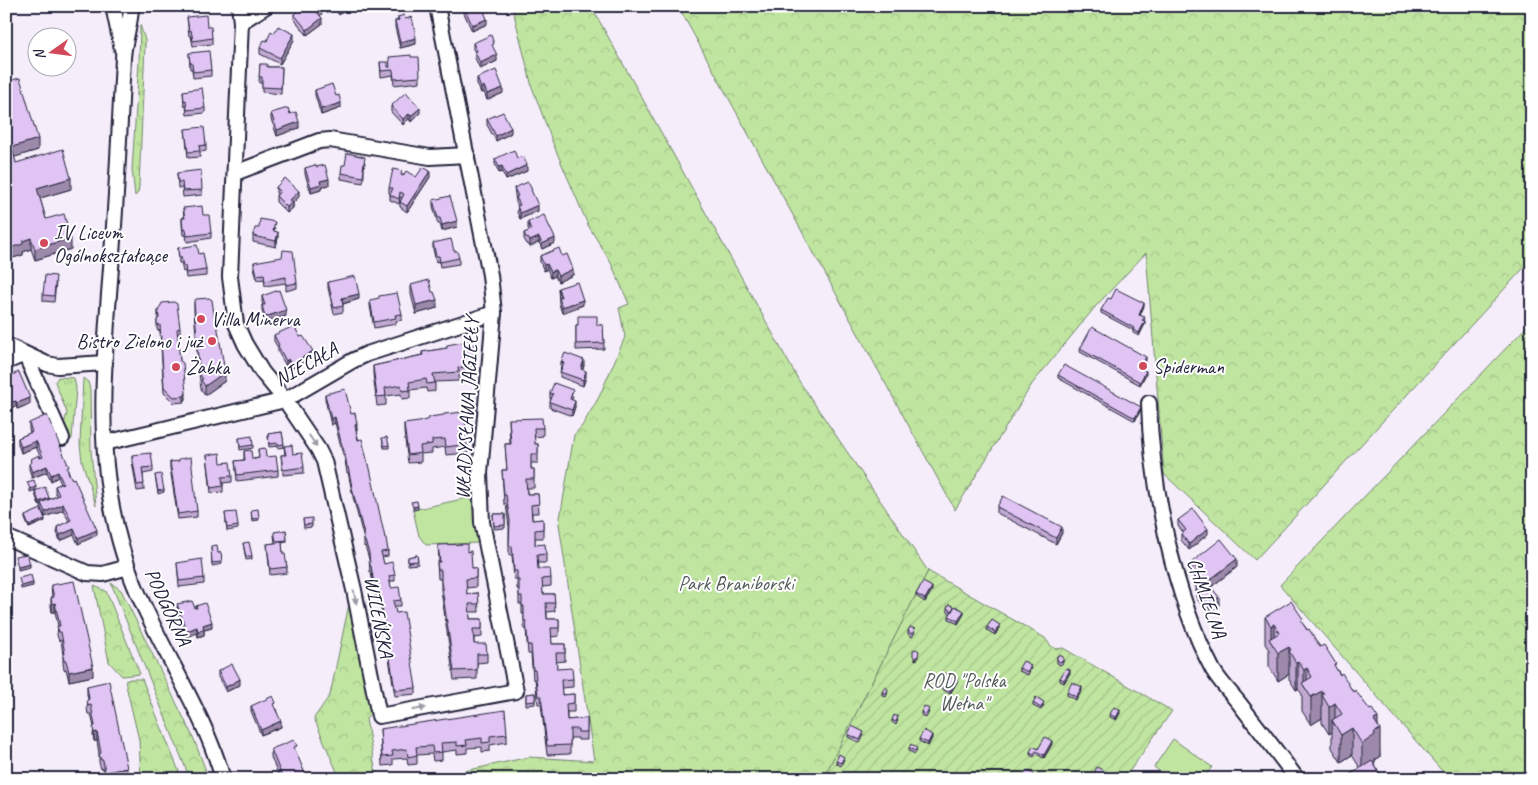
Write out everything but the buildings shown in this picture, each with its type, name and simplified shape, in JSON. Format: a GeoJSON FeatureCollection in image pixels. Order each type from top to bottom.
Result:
{"type":"FeatureCollection","features":[{"type":"Feature","properties":{"kind":"street"},"geometry":{"type":"LineString","coordinates":[[113,6],[124,54]]}},
{"type":"Feature","properties":{"kind":"street"},"geometry":{"type":"LineString","coordinates":[[124,54],[131,17],[131,6]]}},
{"type":"Feature","properties":{"kind":"street"},"geometry":{"type":"LineString","coordinates":[[239,6],[241,22],[230,277],[236,324],[245,344],[262,372],[285,400]]}},
{"type":"Feature","properties":{"kind":"street"},"geometry":{"type":"LineString","coordinates":[[241,22],[266,6]]}},
{"type":"Feature","properties":{"kind":"street","name":"WŁADYSŁAWA JAGIEŁŁY"},"geometry":{"type":"LineString","coordinates":[[437,6],[490,275],[494,313],[480,473],[480,499],[482,522],[516,691]]}},
{"type":"Feature","properties":{"kind":"street","name":"PODGÓRNA"},"geometry":{"type":"LineString","coordinates":[[124,54],[118,183],[105,363],[104,406],[108,479],[113,515],[128,567],[150,620],[204,727],[223,779]]}},
{"type":"Feature","properties":{"kind":"street"},"geometry":{"type":"LineString","coordinates":[[234,173],[319,141],[330,140],[430,157],[467,155]]}},
{"type":"Feature","properties":{"kind":"street","name":"NIECAŁA"},"geometry":{"type":"LineString","coordinates":[[105,443],[285,400],[367,354],[494,313]]}},
{"type":"Feature","properties":{"kind":"street"},"geometry":{"type":"LineString","coordinates":[[6,345],[47,364],[58,366],[105,363]]}},
{"type":"Feature","properties":{"kind":"street"},"geometry":{"type":"LineString","coordinates":[[6,362],[25,354]]}},
{"type":"Feature","properties":{"kind":"street"},"geometry":{"type":"LineString","coordinates":[[25,354],[62,438]]}},
{"type":"Feature","properties":{"kind":"street","name":"WILEŃSKA"},"geometry":{"type":"LineString","coordinates":[[285,400],[318,448],[324,461],[354,590],[379,716],[516,691]]}},
{"type":"Feature","properties":{"kind":"street","name":"CHMIELNA"},"geometry":{"type":"LineString","coordinates":[[1149,403],[1150,430],[1157,484],[1170,553],[1197,637],[1214,672],[1297,779]]}},
{"type":"Feature","properties":{"kind":"street"},"geometry":{"type":"LineString","coordinates":[[6,537],[87,572],[102,574],[128,567]]}},
{"type":"Feature","properties":{"kind":"green space","name":"Park Braniborski"},"geometry":{"type":"Polygon","coordinates":[[[512,6],[591,6],[799,381],[928,571],[823,779],[428,779],[529,757],[594,761],[559,524],[574,435],[582,426],[599,397],[625,337],[619,308],[629,304],[611,263],[588,225],[554,146],[532,87],[512,6]]]}},
{"type":"Feature","properties":{"kind":"green space"},"geometry":{"type":"Polygon","coordinates":[[[678,6],[1532,6],[1532,259],[1255,560],[1164,474],[1146,253],[1096,306],[1032,384],[955,510],[678,6]]]}},
{"type":"Feature","properties":{"kind":"green space"},"geometry":{"type":"Polygon","coordinates":[[[140,25],[145,46],[139,186],[138,193],[135,196],[132,169],[140,25]]]}},
{"type":"Feature","properties":{"kind":"green space"},"geometry":{"type":"Polygon","coordinates":[[[1532,321],[1532,779],[1449,779],[1280,585],[1532,321]]]}},
{"type":"Feature","properties":{"kind":"green space"},"geometry":{"type":"Polygon","coordinates":[[[58,377],[74,378],[76,388],[72,439],[68,441],[63,428],[67,413],[55,382],[58,377]]]}},
{"type":"Feature","properties":{"kind":"green space"},"geometry":{"type":"Polygon","coordinates":[[[83,378],[88,382],[90,389],[91,450],[96,506],[82,461],[80,444],[83,378]]]}},
{"type":"Feature","properties":{"kind":"green space"},"geometry":{"type":"Polygon","coordinates":[[[467,498],[472,501],[478,543],[426,545],[419,536],[413,510],[467,498]]]}},
{"type":"Feature","properties":{"kind":"green space","name":"ROD \"Polska Wełna\""},"geometry":{"type":"Polygon","coordinates":[[[928,571],[1045,638],[1056,649],[1063,648],[1172,711],[1124,779],[823,779],[928,571]]]}},
{"type":"Feature","properties":{"kind":"green space"},"geometry":{"type":"Polygon","coordinates":[[[111,583],[121,590],[193,737],[206,771],[204,779],[190,779],[111,583]]]}},
{"type":"Feature","properties":{"kind":"green space"},"geometry":{"type":"Polygon","coordinates":[[[94,586],[106,591],[140,674],[122,676],[109,662],[94,586]]]}},
{"type":"Feature","properties":{"kind":"green space"},"geometry":{"type":"Polygon","coordinates":[[[349,604],[373,688],[371,713],[366,719],[377,779],[340,779],[314,718],[330,695],[349,604]]]}},
{"type":"Feature","properties":{"kind":"green space"},"geometry":{"type":"Polygon","coordinates":[[[142,679],[182,779],[141,779],[139,740],[125,681],[142,679]]]}},
{"type":"Feature","properties":{"kind":"green space"},"geometry":{"type":"Polygon","coordinates":[[[1173,739],[1212,767],[1203,779],[1169,779],[1154,767],[1173,739]]]}},
{"type":"Feature","properties":{"kind":"place","name":"IV Liceum Ogólnokształcące"},"geometry":{"type":"Point","coordinates":[44,243]}},
{"type":"Feature","properties":{"kind":"place","name":"Villa Minerva"},"geometry":{"type":"Point","coordinates":[201,319]}},
{"type":"Feature","properties":{"kind":"place","name":"Bistro Zielono i już"},"geometry":{"type":"Point","coordinates":[212,341]}},
{"type":"Feature","properties":{"kind":"place","name":"Spiderman"},"geometry":{"type":"Point","coordinates":[1143,366]}},
{"type":"Feature","properties":{"kind":"place","name":"Żabka"},"geometry":{"type":"Point","coordinates":[176,367]}}]}
